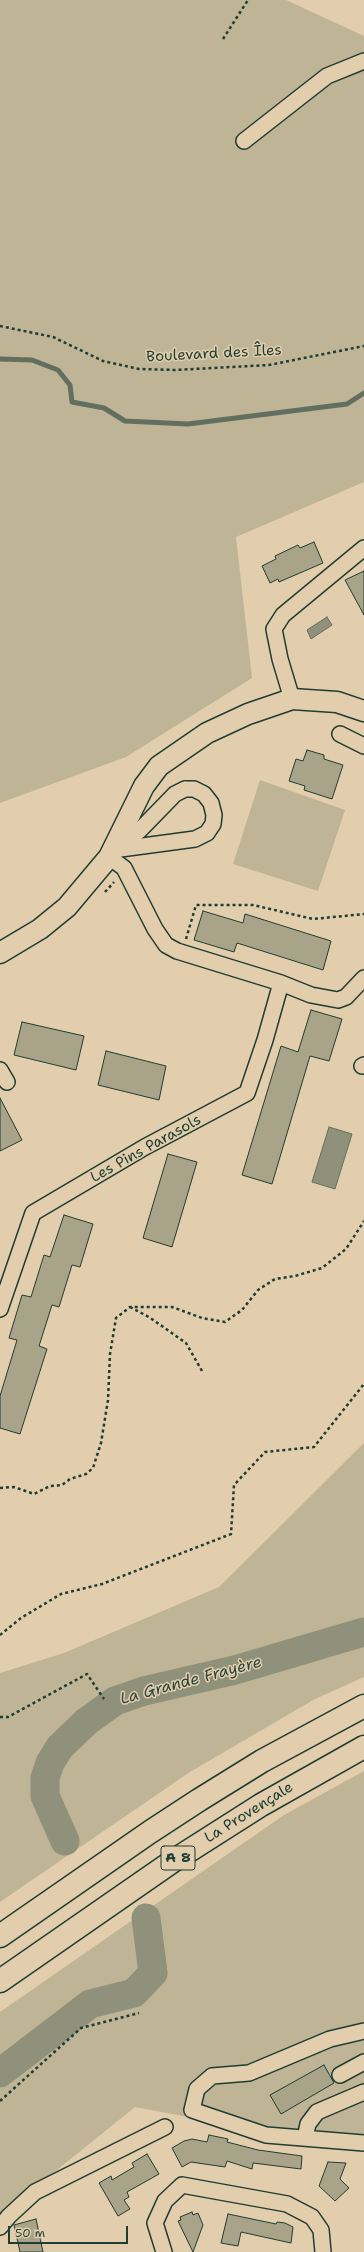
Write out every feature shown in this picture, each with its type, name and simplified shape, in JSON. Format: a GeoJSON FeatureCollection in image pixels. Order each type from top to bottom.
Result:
{"type":"FeatureCollection","features":[{"type":"Feature","properties":{"kind":"highway","name":"A 8"},"geometry":{"type":"LineString","coordinates":[[0,1936],[199,1800],[262,1761],[364,1706]]}},
{"type":"Feature","properties":{"kind":"highway","name":"La Provençale"},"geometry":{"type":"LineString","coordinates":[[0,1981],[166,1866],[261,1804],[364,1747]]}},
{"type":"Feature","properties":{"kind":"main road"},"geometry":{"type":"LineString","coordinates":[[0,954],[40,929],[67,906],[111,854],[144,786],[159,766],[207,733],[248,714],[292,699],[337,702],[364,711]]}},
{"type":"Feature","properties":{"kind":"street"},"geometry":{"type":"LineString","coordinates":[[244,141],[327,76],[364,61]]}},
{"type":"Feature","properties":{"kind":"street"},"geometry":{"type":"LineString","coordinates":[[292,699],[280,659],[274,629],[283,615],[364,548]]}},
{"type":"Feature","properties":{"kind":"street"},"geometry":{"type":"LineString","coordinates":[[340,734],[364,746]]}},
{"type":"Feature","properties":{"kind":"street"},"geometry":{"type":"LineString","coordinates":[[185,789],[194,789],[204,794],[211,803],[214,815],[213,824],[207,833],[195,839],[111,854],[139,831],[175,794],[185,789]]}},
{"type":"Feature","properties":{"kind":"street"},"geometry":{"type":"LineString","coordinates":[[111,854],[124,868],[155,929],[166,945],[182,953],[311,994],[338,1000],[346,997],[364,978]]}},
{"type":"Feature","properties":{"kind":"street","name":"Les Pins Parasols"},"geometry":{"type":"LineString","coordinates":[[0,1309],[33,1213],[145,1147],[247,1093],[265,1040],[280,983]]}},
{"type":"Feature","properties":{"kind":"street"},"geometry":{"type":"LineString","coordinates":[[364,2031],[330,2039],[249,2073],[212,2076],[197,2090],[192,2110],[266,2135],[364,2143]]}},
{"type":"Feature","properties":{"kind":"street"},"geometry":{"type":"LineString","coordinates":[[340,2075],[364,2062]]}},
{"type":"Feature","properties":{"kind":"street"},"geometry":{"type":"LineString","coordinates":[[305,2138],[308,2124],[317,2112],[364,2092]]}},
{"type":"Feature","properties":{"kind":"street"},"geometry":{"type":"LineString","coordinates":[[0,2227],[8,2216],[35,2192],[165,2126]]}},
{"type":"Feature","properties":{"kind":"street"},"geometry":{"type":"LineString","coordinates":[[164,2252],[155,2223],[165,2201],[182,2185],[286,2204],[312,2217],[321,2230],[323,2252]]}},
{"type":"Feature","properties":{"kind":"path"},"geometry":{"type":"LineString","coordinates":[[223,39],[248,0]]}},
{"type":"Feature","properties":{"kind":"path","name":"Boulevard des Îles"},"geometry":{"type":"LineString","coordinates":[[0,326],[53,337],[103,361],[139,370],[175,370],[268,365],[364,346]]}},
{"type":"Feature","properties":{"kind":"path"},"geometry":{"type":"LineString","coordinates":[[182,953],[196,905],[253,905],[313,919],[364,914]]}},
{"type":"Feature","properties":{"kind":"path"},"geometry":{"type":"LineString","coordinates":[[0,1488],[14,1487],[34,1494],[50,1486],[62,1485],[70,1479],[86,1474],[93,1468],[101,1443],[108,1400],[110,1354],[116,1318],[130,1307],[172,1307],[202,1318],[224,1322],[242,1310],[258,1290],[275,1279],[294,1276],[322,1268],[346,1249],[364,1221]]}},
{"type":"Feature","properties":{"kind":"path"},"geometry":{"type":"LineString","coordinates":[[130,1307],[149,1317],[186,1343],[202,1371]]}},
{"type":"Feature","properties":{"kind":"path"},"geometry":{"type":"LineString","coordinates":[[0,1635],[21,1618],[60,1594],[102,1584],[231,1534],[234,1485],[265,1452],[314,1446],[364,1384]]}},
{"type":"Feature","properties":{"kind":"path"},"geometry":{"type":"LineString","coordinates":[[0,1717],[8,1717],[87,1674],[104,1699]]}},
{"type":"Feature","properties":{"kind":"path"},"geometry":{"type":"LineString","coordinates":[[0,2101],[81,2028],[139,2013]]}},
{"type":"Feature","properties":{"kind":"shaded area"},"geometry":{"type":"Polygon","coordinates":[[[0,0],[286,0],[364,36],[364,482],[236,537],[252,678],[126,757],[0,803],[0,0]]]}},
{"type":"Feature","properties":{"kind":"shaded area"},"geometry":{"type":"Polygon","coordinates":[[[327,617],[332,625],[311,639],[307,630],[327,617]]]}},
{"type":"Feature","properties":{"kind":"shaded area"},"geometry":{"type":"Polygon","coordinates":[[[260,780],[345,810],[318,891],[233,864],[260,780]]]}},
{"type":"Feature","properties":{"kind":"shaded area"},"geometry":{"type":"Polygon","coordinates":[[[329,1127],[352,1134],[335,1189],[312,1182],[329,1127]]]}},
{"type":"Feature","properties":{"kind":"shaded area"},"geometry":{"type":"Polygon","coordinates":[[[364,1443],[364,1677],[315,1699],[190,1772],[0,1902],[0,1673],[64,1653],[219,1587],[364,1443]]]}},
{"type":"Feature","properties":{"kind":"shaded area"},"geometry":{"type":"Polygon","coordinates":[[[364,1771],[364,2150],[135,2107],[0,2216],[0,2012],[284,1815],[364,1771]]]}},
{"type":"Feature","properties":{"kind":"building"},"geometry":{"type":"Polygon","coordinates":[[[314,542],[323,563],[279,582],[278,579],[270,583],[262,566],[276,559],[275,556],[298,545],[300,548],[314,542]]]}},
{"type":"Feature","properties":{"kind":"building"},"geometry":{"type":"Polygon","coordinates":[[[364,571],[364,615],[345,580],[364,571]]]}},
{"type":"Feature","properties":{"kind":"building"},"geometry":{"type":"Polygon","coordinates":[[[307,750],[324,755],[324,759],[343,765],[332,799],[304,790],[305,786],[289,781],[296,759],[303,761],[307,750]]]}},
{"type":"Feature","properties":{"kind":"building"},"geometry":{"type":"Polygon","coordinates":[[[203,911],[243,923],[245,914],[331,941],[323,970],[237,943],[234,952],[194,940],[203,911]]]}},
{"type":"Feature","properties":{"kind":"building"},"geometry":{"type":"Polygon","coordinates":[[[311,1010],[342,1019],[329,1061],[310,1056],[272,1184],[242,1175],[281,1046],[298,1052],[311,1010]]]}},
{"type":"Feature","properties":{"kind":"building"},"geometry":{"type":"Polygon","coordinates":[[[22,1022],[84,1036],[76,1070],[14,1055],[22,1022]]]}},
{"type":"Feature","properties":{"kind":"building"},"geometry":{"type":"Polygon","coordinates":[[[106,1051],[166,1066],[159,1100],[98,1085],[106,1051]]]}},
{"type":"Feature","properties":{"kind":"building"},"geometry":{"type":"Polygon","coordinates":[[[0,1098],[22,1140],[0,1151],[0,1098]]]}},
{"type":"Feature","properties":{"kind":"building"},"geometry":{"type":"Polygon","coordinates":[[[168,1154],[197,1162],[172,1247],[143,1238],[168,1154]]]}},
{"type":"Feature","properties":{"kind":"building"},"geometry":{"type":"Polygon","coordinates":[[[64,1215],[93,1224],[80,1267],[72,1265],[59,1307],[52,1305],[39,1346],[47,1349],[20,1434],[0,1428],[0,1396],[17,1340],[9,1338],[22,1295],[31,1297],[44,1255],[50,1257],[64,1215]]]}},
{"type":"Feature","properties":{"kind":"building"},"geometry":{"type":"Polygon","coordinates":[[[324,2065],[334,2083],[281,2114],[270,2095],[324,2065]]]}},
{"type":"Feature","properties":{"kind":"building"},"geometry":{"type":"Polygon","coordinates":[[[209,2135],[228,2139],[227,2142],[258,2150],[302,2156],[301,2169],[253,2163],[252,2169],[227,2161],[225,2167],[191,2162],[182,2167],[172,2148],[184,2141],[192,2139],[207,2142],[209,2135]]]}},
{"type":"Feature","properties":{"kind":"building"},"geometry":{"type":"Polygon","coordinates":[[[147,2154],[159,2174],[127,2192],[129,2197],[124,2200],[130,2209],[118,2216],[99,2183],[111,2176],[112,2180],[134,2167],[132,2163],[147,2154]]]}},
{"type":"Feature","properties":{"kind":"building"},"geometry":{"type":"Polygon","coordinates":[[[328,2162],[346,2163],[340,2179],[349,2188],[335,2201],[319,2186],[328,2162]]]}},
{"type":"Feature","properties":{"kind":"building"},"geometry":{"type":"Polygon","coordinates":[[[192,2212],[193,2215],[198,2213],[203,2225],[193,2252],[178,2221],[181,2220],[180,2217],[192,2212]]]}},
{"type":"Feature","properties":{"kind":"building"},"geometry":{"type":"Polygon","coordinates":[[[228,2214],[276,2224],[277,2222],[285,2223],[293,2227],[291,2243],[241,2232],[238,2246],[221,2243],[228,2214]]]}},
{"type":"Feature","properties":{"kind":"building"},"geometry":{"type":"Polygon","coordinates":[[[36,2219],[43,2252],[20,2252],[14,2225],[36,2219]]]}},
{"type":"Feature","properties":{"kind":"waterway"},"geometry":{"type":"LineString","coordinates":[[0,359],[32,360],[58,370],[70,385],[72,402],[104,408],[125,421],[188,424],[347,404],[364,393]]}},
{"type":"Feature","properties":{"kind":"waterway","name":"La Grande Frayère"},"geometry":{"type":"LineString","coordinates":[[65,1841],[45,1796],[45,1778],[50,1763],[60,1747],[86,1722],[115,1701],[144,1691],[235,1670],[364,1632]]}},
{"type":"Feature","properties":{"kind":"waterway","name":"La Grande Frayère"},"geometry":{"type":"LineString","coordinates":[[0,2073],[90,2004],[134,1993],[153,1973],[146,1918]]}}]}
